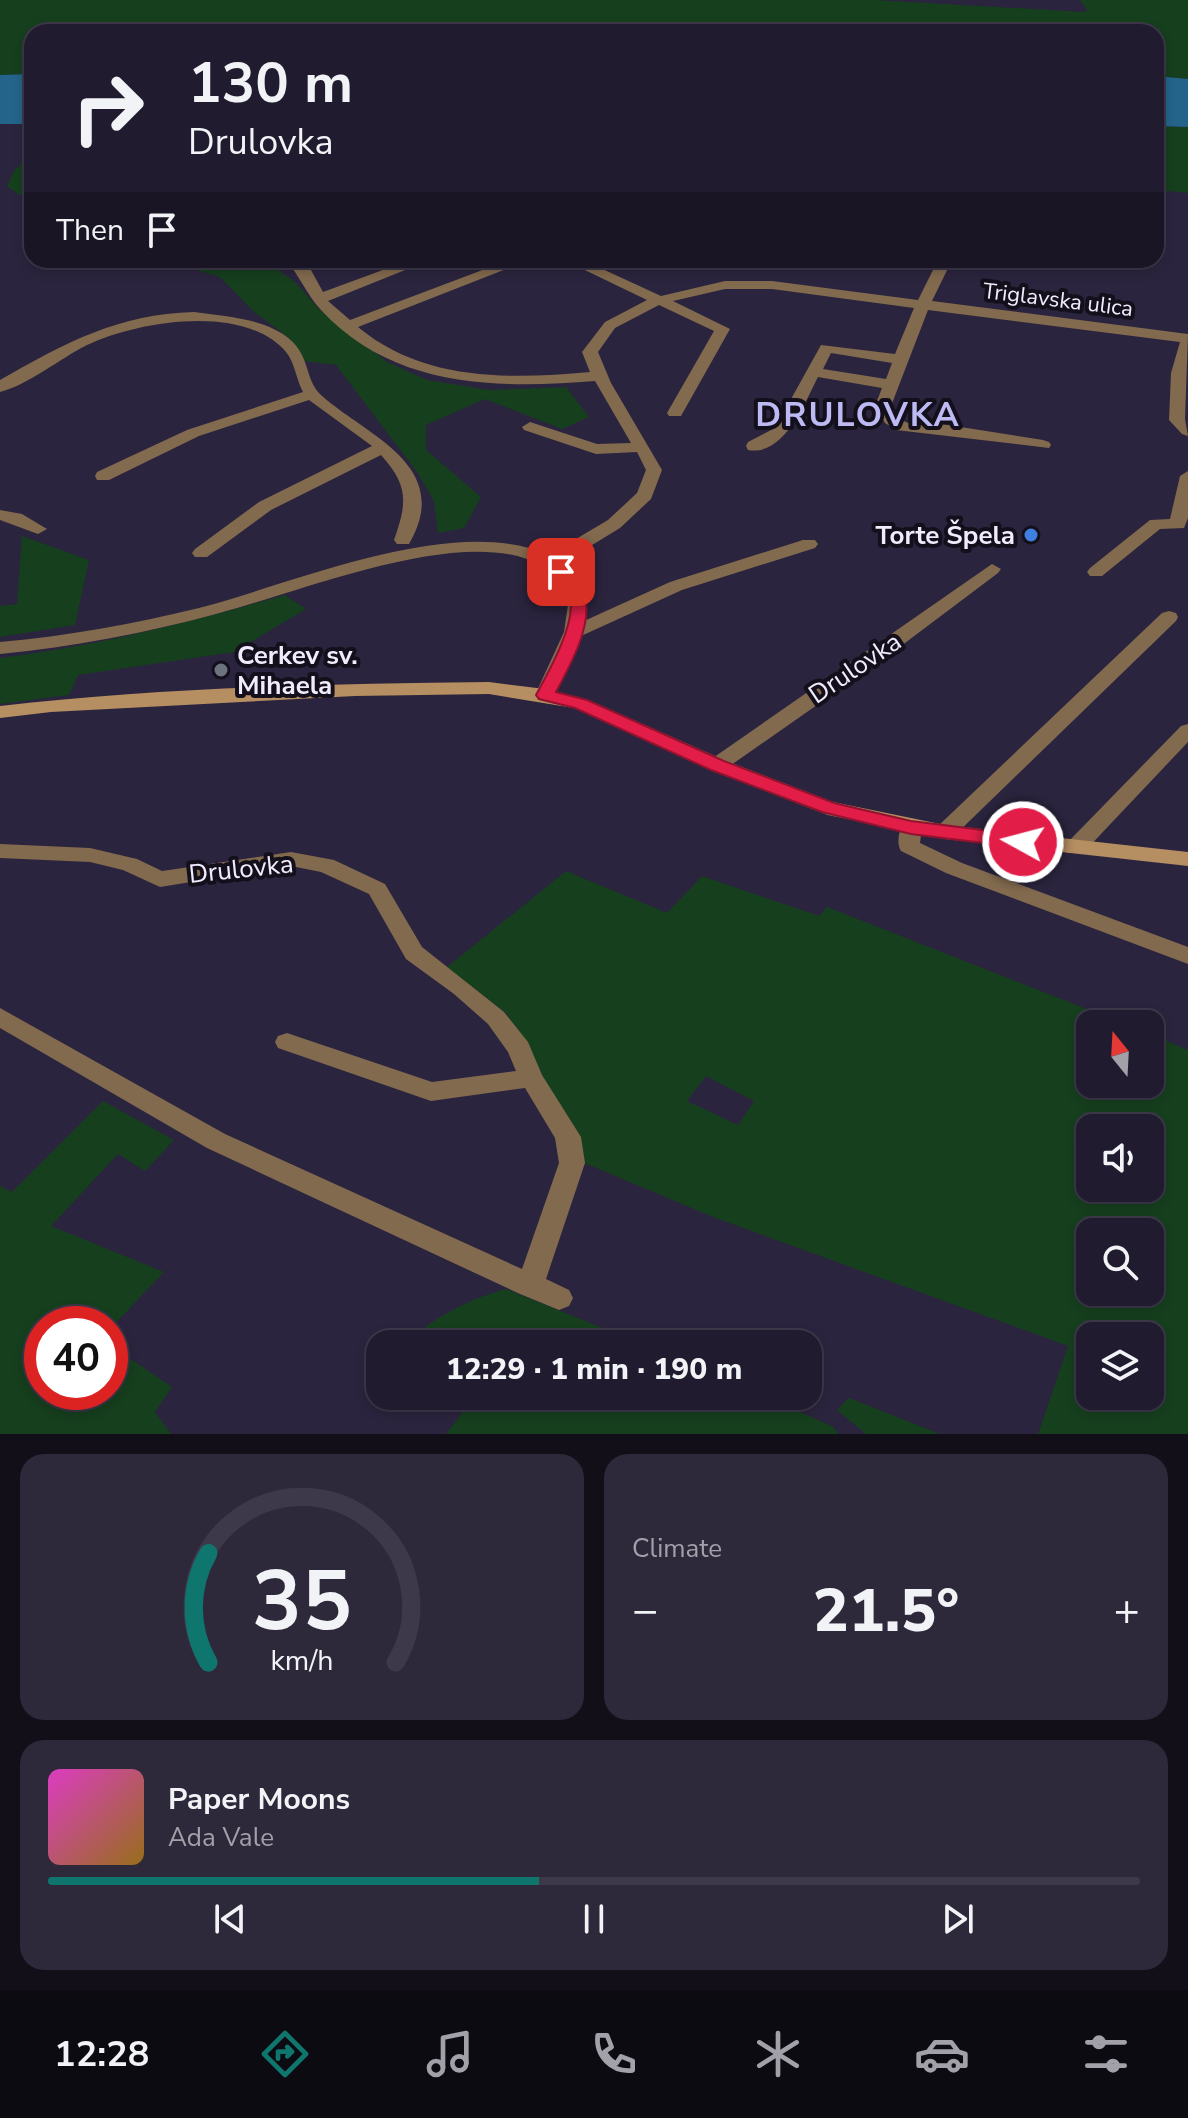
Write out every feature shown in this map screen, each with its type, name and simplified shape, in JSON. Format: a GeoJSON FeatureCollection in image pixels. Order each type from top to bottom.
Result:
{"type":"FeatureCollection","features":[{"type":"Feature","properties":{"kind":"street"},"geometry":{"type":"LineString","coordinates":[[302,268],[325,307],[393,357],[435,374],[483,382],[598,376],[654,470],[645,495],[614,524],[549,563]]}},
{"type":"Feature","properties":{"kind":"street"},"geometry":{"type":"LineString","coordinates":[[322,298],[402,268]]}},
{"type":"Feature","properties":{"kind":"street"},"geometry":{"type":"LineString","coordinates":[[349,325],[501,268]]}},
{"type":"Feature","properties":{"kind":"street"},"geometry":{"type":"LineString","coordinates":[[588,268],[722,329],[675,413]]}},
{"type":"Feature","properties":{"kind":"street"},"geometry":{"type":"LineString","coordinates":[[941,268],[922,306],[883,406],[886,417],[898,427],[932,432],[935,428],[1043,445]]}},
{"type":"Feature","properties":{"kind":"street","name":"Triglavska ulica"},"geometry":{"type":"LineString","coordinates":[[598,376],[590,352],[610,325],[656,301],[725,285],[772,285],[1188,340]]}},
{"type":"Feature","properties":{"kind":"street"},"geometry":{"type":"LineString","coordinates":[[0,387],[107,329],[134,321],[205,316],[279,338],[297,354],[311,394],[382,448],[398,466],[412,493],[413,510],[403,540]]}},
{"type":"Feature","properties":{"kind":"street"},"geometry":{"type":"LineString","coordinates":[[1188,340],[1179,373],[1177,420],[1188,431]]}},
{"type":"Feature","properties":{"kind":"street"},"geometry":{"type":"LineString","coordinates":[[754,446],[782,431],[826,348],[901,360]]}},
{"type":"Feature","properties":{"kind":"street"},"geometry":{"type":"LineString","coordinates":[[814,372],[891,385]]}},
{"type":"Feature","properties":{"kind":"street"},"geometry":{"type":"LineString","coordinates":[[103,476],[193,433],[311,394]]}},
{"type":"Feature","properties":{"kind":"street"},"geometry":{"type":"LineString","coordinates":[[530,427],[596,449],[643,447]]}},
{"type":"Feature","properties":{"kind":"street"},"geometry":{"type":"LineString","coordinates":[[201,553],[235,523],[294,487],[382,448]]}},
{"type":"Feature","properties":{"kind":"street"},"geometry":{"type":"LineString","coordinates":[[1096,572],[1156,524],[1183,525],[1188,476]]}},
{"type":"Feature","properties":{"kind":"street"},"geometry":{"type":"LineString","coordinates":[[0,515],[16,518],[38,529]]}},
{"type":"Feature","properties":{"kind":"street"},"geometry":{"type":"LineString","coordinates":[[573,632],[608,619],[676,586],[809,544]]}},
{"type":"Feature","properties":{"kind":"street"},"geometry":{"type":"LineString","coordinates":[[0,648],[37,646],[138,626],[414,553],[451,546],[482,545],[515,550],[549,563],[561,572],[578,598],[573,632],[545,695]]}},
{"type":"Feature","properties":{"kind":"street","name":"Drulovka"},"geometry":{"type":"LineString","coordinates":[[717,765],[890,645],[992,569]]}},
{"type":"Feature","properties":{"kind":"street"},"geometry":{"type":"LineString","coordinates":[[945,832],[1169,617]]}},
{"type":"Feature","properties":{"kind":"street"},"geometry":{"type":"LineString","coordinates":[[0,712],[66,705],[355,690],[489,688],[545,695],[581,704],[717,765],[828,808],[911,828],[1188,859]]}},
{"type":"Feature","properties":{"kind":"street"},"geometry":{"type":"LineString","coordinates":[[1075,848],[1188,730]]}},
{"type":"Feature","properties":{"kind":"street"},"geometry":{"type":"LineString","coordinates":[[911,828],[909,846],[954,868],[1188,956]]}},
{"type":"Feature","properties":{"kind":"street","name":"Drulovka"},"geometry":{"type":"LineString","coordinates":[[0,851],[90,855],[129,864],[160,879],[291,859],[326,865],[377,889],[414,953],[496,1018],[519,1048],[531,1078],[568,1137],[572,1163],[530,1286]]}},
{"type":"Feature","properties":{"kind":"street"},"geometry":{"type":"LineString","coordinates":[[0,1017],[216,1141],[559,1298]]}},
{"type":"Feature","properties":{"kind":"street"},"geometry":{"type":"LineString","coordinates":[[287,1042],[431,1092],[531,1078]]}},
{"type":"Feature","properties":{"kind":"green space"},"geometry":{"type":"Polygon","coordinates":[[[0,0],[874,0],[1084,12],[1087,10],[1080,0],[1188,0],[1188,79],[1164,77],[1164,24],[24,24],[24,74],[0,75],[0,0]]]}},
{"type":"Feature","properties":{"kind":"green space"},"geometry":{"type":"Polygon","coordinates":[[[1164,126],[1188,127],[1188,193],[1164,191],[1164,126]]]}},
{"type":"Feature","properties":{"kind":"green space"},"geometry":{"type":"Polygon","coordinates":[[[24,162],[24,198],[7,186],[14,171],[24,162]]]}},
{"type":"Feature","properties":{"kind":"green space"},"geometry":{"type":"Polygon","coordinates":[[[190,268],[276,268],[296,283],[318,308],[387,362],[427,380],[489,390],[566,387],[589,417],[562,429],[485,399],[426,425],[426,450],[481,497],[464,528],[438,533],[434,501],[417,472],[336,365],[304,361],[288,337],[253,311],[220,277],[190,268]]]}},
{"type":"Feature","properties":{"kind":"green space"},"geometry":{"type":"Polygon","coordinates":[[[22,536],[89,560],[75,625],[0,637],[0,606],[17,604],[22,536]]]}},
{"type":"Feature","properties":{"kind":"green space"},"geometry":{"type":"Polygon","coordinates":[[[285,595],[306,609],[234,652],[78,675],[69,695],[0,704],[0,658],[144,632],[285,595]]]}},
{"type":"Feature","properties":{"kind":"green space"},"geometry":{"type":"Polygon","coordinates":[[[566,871],[667,913],[702,876],[819,916],[827,907],[1089,1010],[1076,1010],[1076,1098],[1164,1098],[1164,1040],[1188,1050],[1188,1434],[1038,1434],[1068,1346],[713,1217],[582,1162],[507,1014],[446,968],[566,871]],[[706,1076],[687,1101],[738,1125],[754,1101],[706,1076]]]}},
{"type":"Feature","properties":{"kind":"green space"},"geometry":{"type":"Polygon","coordinates":[[[103,1101],[174,1140],[145,1171],[118,1154],[51,1226],[164,1272],[128,1310],[128,1306],[24,1306],[24,1410],[128,1410],[128,1357],[172,1387],[155,1412],[171,1434],[0,1434],[0,1186],[12,1192],[103,1101]]]}},
{"type":"Feature","properties":{"kind":"green space"},"geometry":{"type":"Polygon","coordinates":[[[506,1289],[607,1330],[431,1330],[425,1327],[484,1296],[506,1289]]]}},
{"type":"Feature","properties":{"kind":"green space"},"geometry":{"type":"Polygon","coordinates":[[[849,1398],[940,1434],[866,1434],[837,1410],[849,1398]]]}},
{"type":"Feature","properties":{"kind":"green space"},"geometry":{"type":"Polygon","coordinates":[[[464,1410],[795,1410],[832,1426],[839,1434],[446,1434],[464,1410]]]}},
{"type":"Feature","properties":{"kind":"water"},"geometry":{"type":"Polygon","coordinates":[[[24,74],[24,124],[0,124],[0,75],[24,74]]]}},
{"type":"Feature","properties":{"kind":"water"},"geometry":{"type":"Polygon","coordinates":[[[1164,77],[1188,79],[1188,127],[1164,126],[1164,77]]]}},
{"type":"Feature","properties":{"kind":"place","name":"Torte Špela"},"geometry":{"type":"Point","coordinates":[1031,535]}},
{"type":"Feature","properties":{"kind":"place","name":"Cerkev sv. Mihaela"},"geometry":{"type":"Point","coordinates":[221,670]}},
{"type":"Feature","properties":{"kind":"district","name":"DRULOVKA"},"geometry":{"type":"Point","coordinates":[858,415]}},
{"type":"Feature","properties":{"kind":"route"},"geometry":{"type":"LineString","coordinates":[[561,572],[578,598],[577,619],[562,663],[545,695],[581,704],[717,765],[828,808],[911,828],[1023,842]]}}]}
